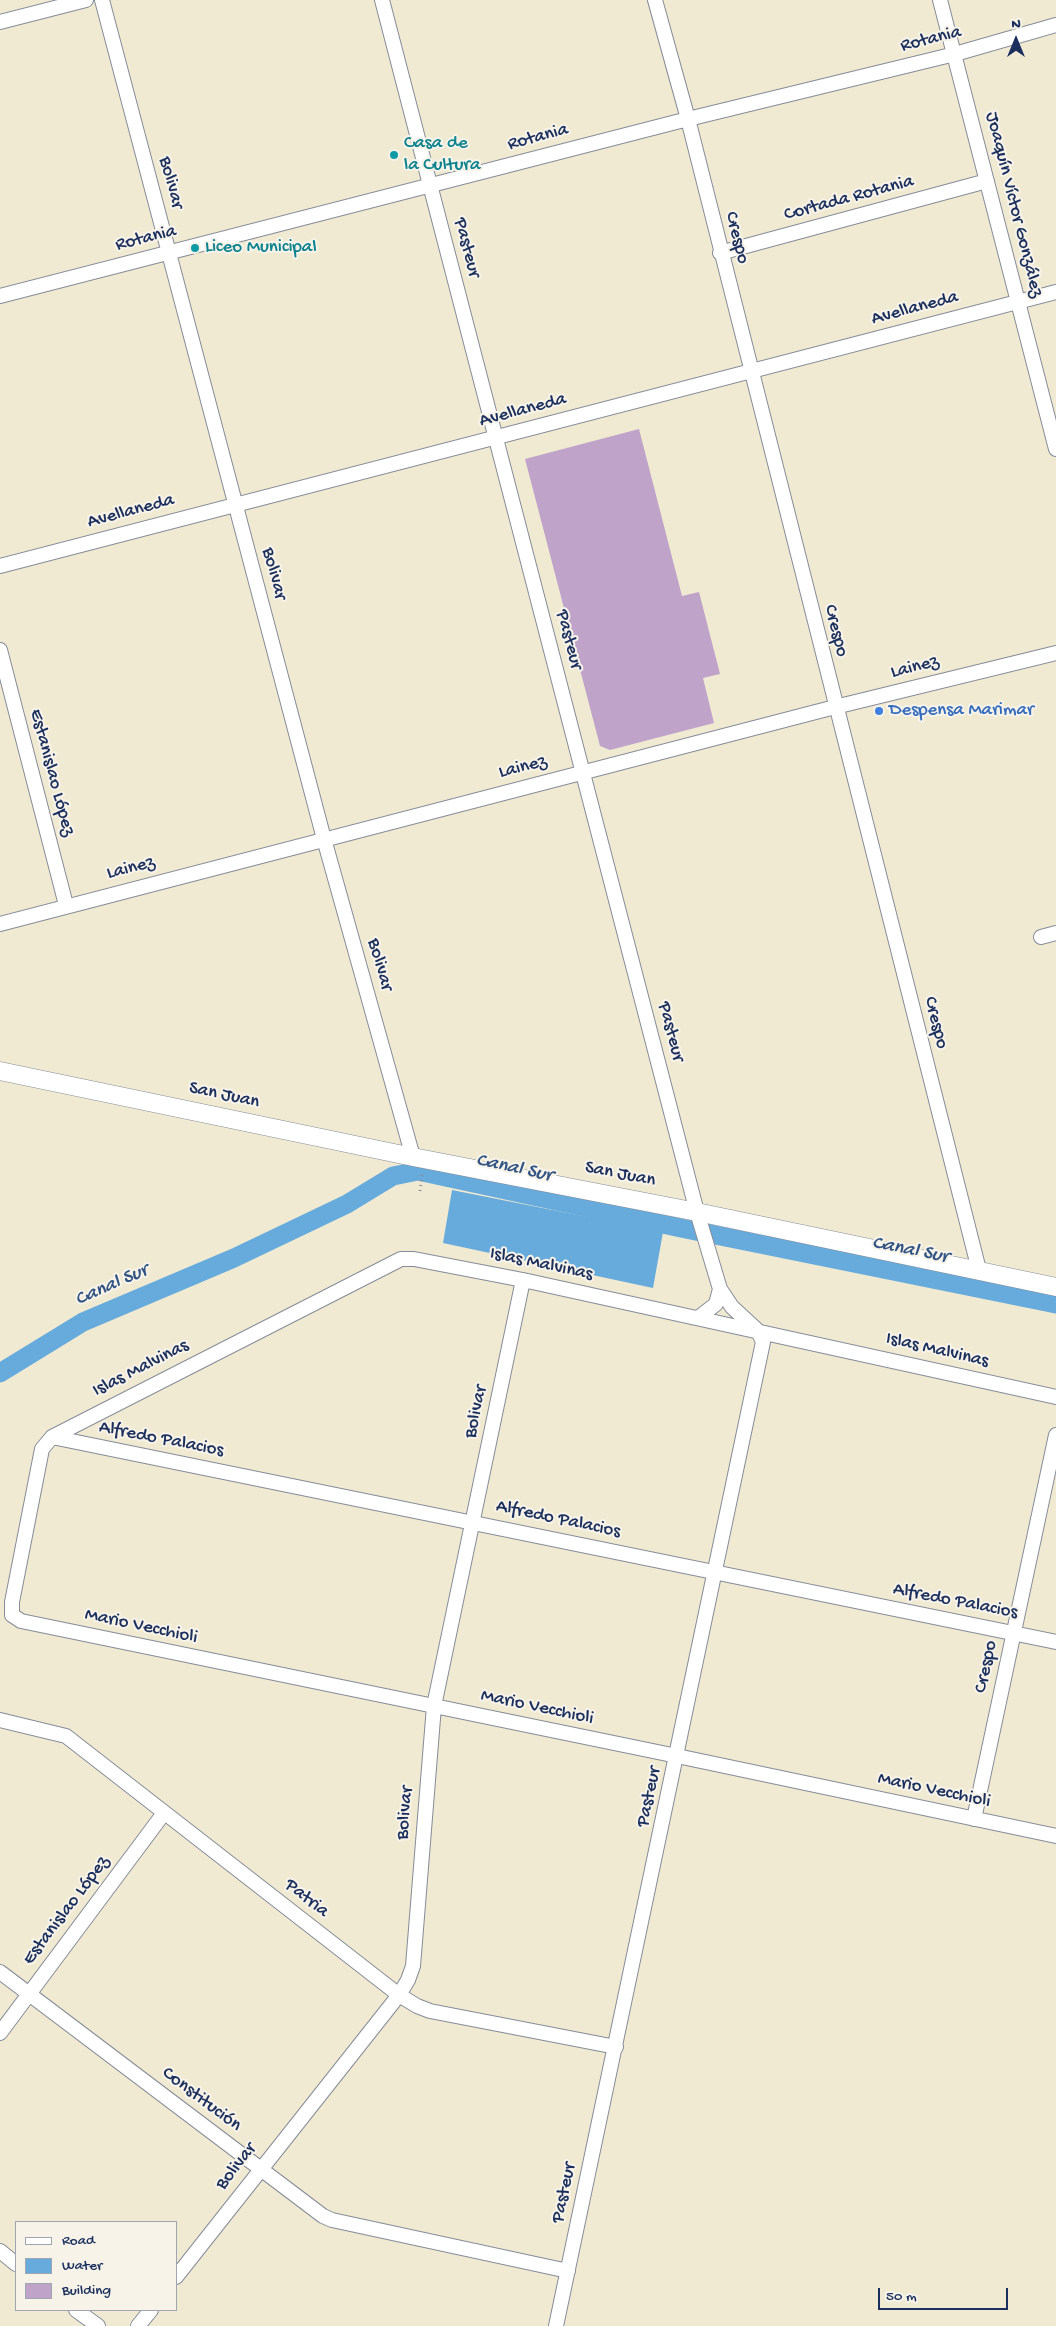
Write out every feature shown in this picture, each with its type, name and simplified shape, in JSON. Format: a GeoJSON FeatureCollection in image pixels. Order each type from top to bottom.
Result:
{"type":"FeatureCollection","features":[{"type":"Feature","properties":{"kind":"street"},"geometry":{"type":"LineString","coordinates":[[0,22],[86,0]]}},
{"type":"Feature","properties":{"kind":"street","name":"Bolivar"},"geometry":{"type":"LineString","coordinates":[[102,0],[324,839],[413,1157]]}},
{"type":"Feature","properties":{"kind":"street","name":"Pasteur"},"geometry":{"type":"LineString","coordinates":[[382,0],[697,1212],[720,1289],[736,1312],[758,1331],[763,1342],[713,1572],[677,1756],[556,2326]]}},
{"type":"Feature","properties":{"kind":"street","name":"Crespo"},"geometry":{"type":"LineString","coordinates":[[656,0],[688,119],[750,372],[979,1270]]}},
{"type":"Feature","properties":{"kind":"street","name":"Joaquín Víctor González"},"geometry":{"type":"LineString","coordinates":[[940,0],[1056,449]]}},
{"type":"Feature","properties":{"kind":"street","name":"Rotania"},"geometry":{"type":"LineString","coordinates":[[0,296],[688,119],[955,54],[1056,25]]}},
{"type":"Feature","properties":{"kind":"street","name":"Cortada Rotania"},"geometry":{"type":"LineString","coordinates":[[720,253],[987,180]]}},
{"type":"Feature","properties":{"kind":"street","name":"Avellaneda"},"geometry":{"type":"LineString","coordinates":[[0,566],[1056,292]]}},
{"type":"Feature","properties":{"kind":"street","name":"Estanislao López"},"geometry":{"type":"LineString","coordinates":[[0,650],[66,905]]}},
{"type":"Feature","properties":{"kind":"street","name":"Lainez"},"geometry":{"type":"LineString","coordinates":[[0,924],[66,905],[835,707],[1056,653]]}},
{"type":"Feature","properties":{"kind":"street"},"geometry":{"type":"LineString","coordinates":[[1041,937],[1056,933]]}},
{"type":"Feature","properties":{"kind":"street","name":"San Juan"},"geometry":{"type":"LineString","coordinates":[[0,1071],[413,1157],[697,1212],[1056,1287]]}},
{"type":"Feature","properties":{"kind":"street","name":"Islas Malvinas"},"geometry":{"type":"LineString","coordinates":[[52,1437],[401,1259],[414,1259],[524,1280],[1056,1397]]}},
{"type":"Feature","properties":{"kind":"street","name":"Bolivar"},"geometry":{"type":"LineString","coordinates":[[178,2273],[399,1995],[408,1980],[413,1966],[434,1706],[524,1280]]}},
{"type":"Feature","properties":{"kind":"street"},"geometry":{"type":"LineString","coordinates":[[698,1318],[716,1304],[720,1289]]}},
{"type":"Feature","properties":{"kind":"street","name":"Crespo"},"geometry":{"type":"LineString","coordinates":[[974,1819],[1056,1434]]}},
{"type":"Feature","properties":{"kind":"street","name":"Alfredo Palacios"},"geometry":{"type":"LineString","coordinates":[[52,1437],[1056,1642]]}},
{"type":"Feature","properties":{"kind":"street","name":"Mario Vecchioli"},"geometry":{"type":"LineString","coordinates":[[52,1437],[42,1449],[12,1602],[12,1615],[21,1621],[1056,1836]]}},
{"type":"Feature","properties":{"kind":"street","name":"Patria"},"geometry":{"type":"LineString","coordinates":[[0,1720],[66,1736],[399,1995],[430,2011],[616,2048]]}},
{"type":"Feature","properties":{"kind":"street","name":"Estanislao López"},"geometry":{"type":"LineString","coordinates":[[0,2032],[164,1813]]}},
{"type":"Feature","properties":{"kind":"street","name":"Constitución"},"geometry":{"type":"LineString","coordinates":[[0,1972],[323,2216],[332,2220],[568,2270]]}},
{"type":"Feature","properties":{"kind":"street"},"geometry":{"type":"LineString","coordinates":[[0,2251],[15,2263]]}},
{"type":"Feature","properties":{"kind":"street"},"geometry":{"type":"LineString","coordinates":[[77,2311],[98,2326]]}},
{"type":"Feature","properties":{"kind":"street"},"geometry":{"type":"LineString","coordinates":[[138,2326],[149,2311]]}},
{"type":"Feature","properties":{"kind":"water"},"geometry":{"type":"Polygon","coordinates":[[[452,1190],[663,1232],[653,1288],[443,1243],[452,1190]]]}},
{"type":"Feature","properties":{"kind":"building"},"geometry":{"type":"Polygon","coordinates":[[[639,429],[682,596],[699,592],[720,674],[703,678],[714,723],[610,750],[600,746],[525,459],[639,429]]]}},
{"type":"Feature","properties":{"kind":"waterway","name":"Canal Sur"},"geometry":{"type":"LineString","coordinates":[[0,1373],[83,1322],[234,1258],[347,1204],[393,1176],[418,1171],[681,1228],[1056,1304]]}},
{"type":"Feature","properties":{"kind":"place","name":"Casa de la Cultura"},"geometry":{"type":"Point","coordinates":[394,155]}},
{"type":"Feature","properties":{"kind":"place","name":"Liceo Municipal"},"geometry":{"type":"Point","coordinates":[195,248]}},
{"type":"Feature","properties":{"kind":"place","name":"Despensa Marimar"},"geometry":{"type":"Point","coordinates":[879,711]}}]}
